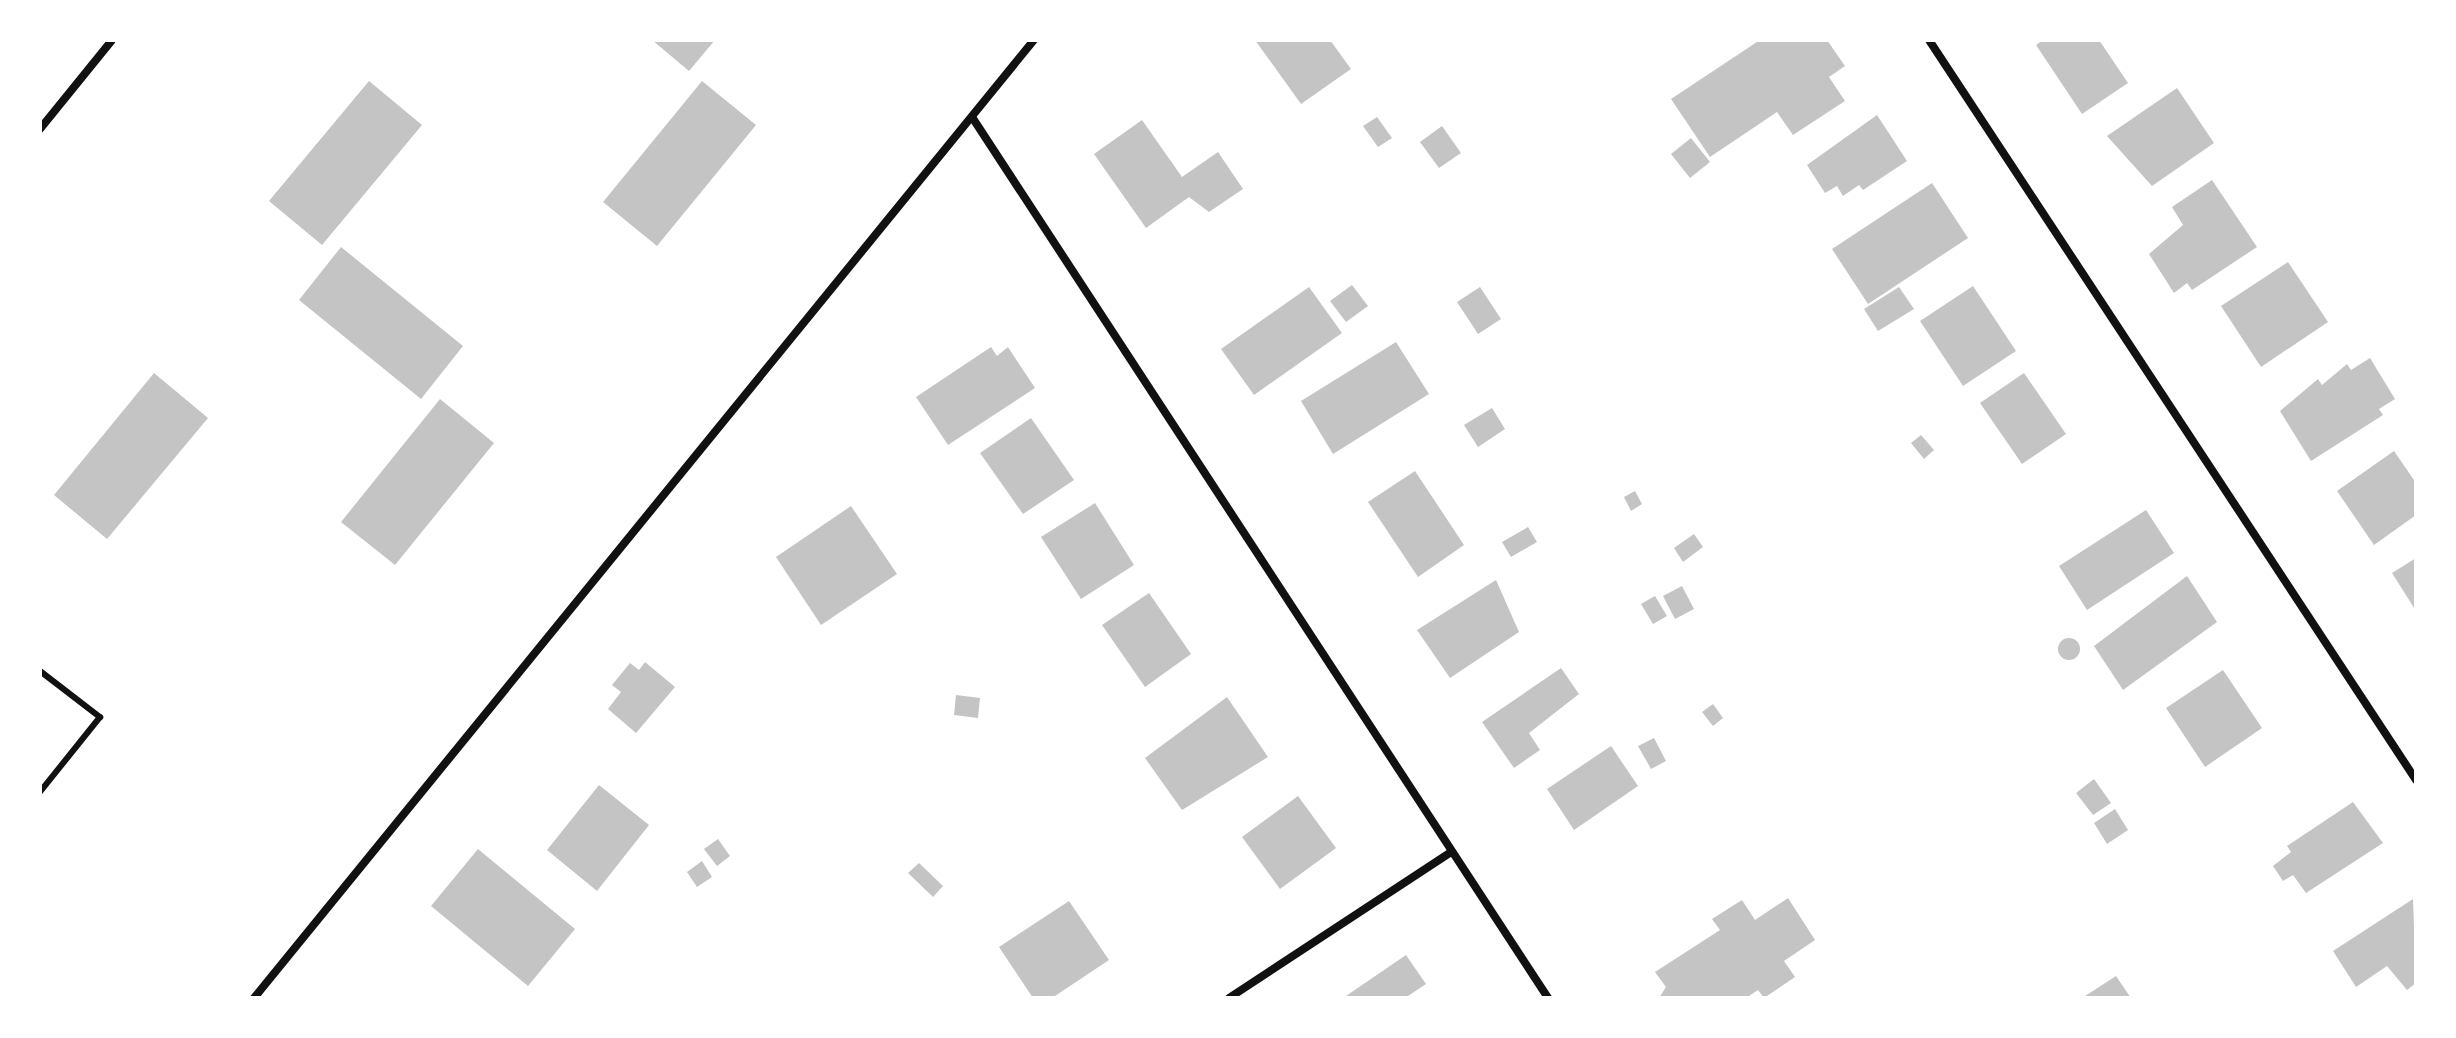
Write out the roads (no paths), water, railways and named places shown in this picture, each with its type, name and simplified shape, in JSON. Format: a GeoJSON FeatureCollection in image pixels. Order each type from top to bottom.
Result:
{"type":"FeatureCollection","features":[{"type":"Feature","properties":{"kind":"street"},"geometry":{"type":"LineString","coordinates":[[40,129],[112,40]]}},
{"type":"Feature","properties":{"kind":"street"},"geometry":{"type":"LineString","coordinates":[[254,998],[1034,40]]}},
{"type":"Feature","properties":{"kind":"street"},"geometry":{"type":"LineString","coordinates":[[1929,40],[2416,780]]}},
{"type":"Feature","properties":{"kind":"street"},"geometry":{"type":"LineString","coordinates":[[972,117],[1548,998]]}},
{"type":"Feature","properties":{"kind":"street"},"geometry":{"type":"LineString","coordinates":[[1229,998],[1451,852]]}},
{"type":"Feature","properties":{"kind":"lane"},"geometry":{"type":"LineString","coordinates":[[40,671],[100,717],[40,792]]}}]}
